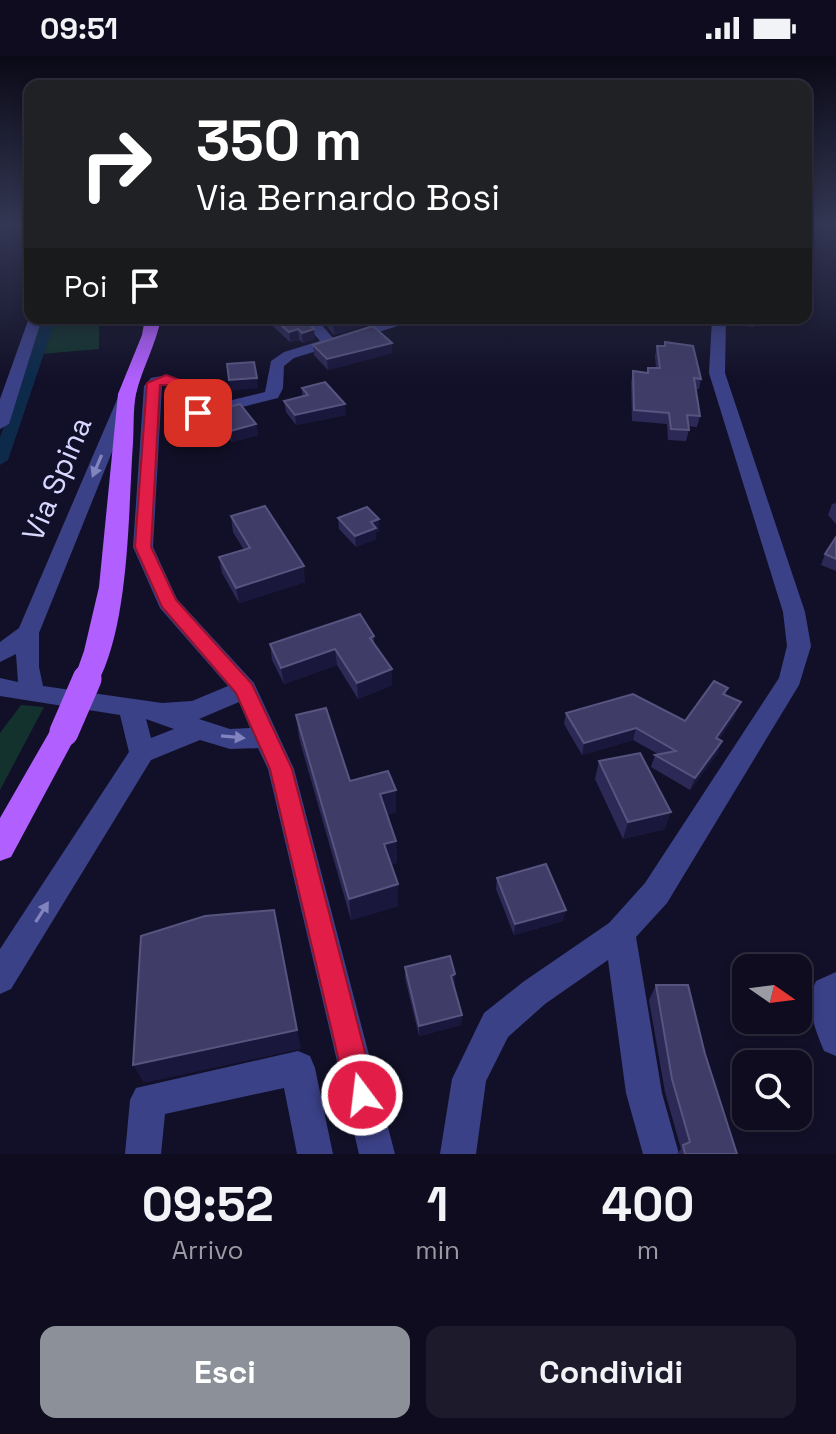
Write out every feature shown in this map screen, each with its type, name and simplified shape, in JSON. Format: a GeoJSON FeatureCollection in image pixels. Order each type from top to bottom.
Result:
{"type":"FeatureCollection","features":[{"type":"Feature","properties":{"kind":"main road"},"geometry":{"type":"LineString","coordinates":[[0,847],[64,732],[97,651],[111,587],[127,394],[151,326]]}},
{"type":"Feature","properties":{"kind":"street"},"geometry":{"type":"LineString","coordinates":[[0,424],[34,324]]}},
{"type":"Feature","properties":{"kind":"street"},"geometry":{"type":"LineString","coordinates":[[313,324],[328,341]]}},
{"type":"Feature","properties":{"kind":"street"},"geometry":{"type":"LineString","coordinates":[[157,381],[175,383],[190,410],[203,412],[272,395],[278,360],[375,324]]}},
{"type":"Feature","properties":{"kind":"street"},"geometry":{"type":"LineString","coordinates":[[458,1154],[469,1079],[496,1025],[534,993],[620,933],[656,893],[791,679],[799,646],[794,612],[717,373],[719,324]]}},
{"type":"Feature","properties":{"kind":"street"},"geometry":{"type":"LineString","coordinates":[[151,326],[147,360],[157,381]]}},
{"type":"Feature","properties":{"kind":"street"},"geometry":{"type":"LineString","coordinates":[[157,381],[152,386],[143,547],[168,603],[245,689],[281,769],[377,1154]]}},
{"type":"Feature","properties":{"kind":"street","name":"Via Spina"},"geometry":{"type":"LineString","coordinates":[[33,694],[27,667],[28,633],[127,394]]}},
{"type":"Feature","properties":{"kind":"street"},"geometry":{"type":"LineString","coordinates":[[0,654],[28,633]]}},
{"type":"Feature","properties":{"kind":"street"},"geometry":{"type":"LineString","coordinates":[[0,687],[158,711],[194,711],[245,689]]}},
{"type":"Feature","properties":{"kind":"street"},"geometry":{"type":"LineString","coordinates":[[130,706],[142,753]]}},
{"type":"Feature","properties":{"kind":"street"},"geometry":{"type":"LineString","coordinates":[[158,711],[199,730],[230,739],[268,737]]}},
{"type":"Feature","properties":{"kind":"street"},"geometry":{"type":"LineString","coordinates":[[0,978],[142,753],[199,730]]}},
{"type":"Feature","properties":{"kind":"street"},"geometry":{"type":"LineString","coordinates":[[620,933],[644,1093],[661,1154]]}},
{"type":"Feature","properties":{"kind":"street"},"geometry":{"type":"LineString","coordinates":[[836,988],[827,992],[827,1013],[836,1039]]}},
{"type":"Feature","properties":{"kind":"street"},"geometry":{"type":"LineString","coordinates":[[143,1154],[148,1100],[298,1068],[315,1154]]}},
{"type":"Feature","properties":{"kind":"green space"},"geometry":{"type":"Polygon","coordinates":[[[37,324],[99,324],[99,349],[29,355],[37,324]]]}},
{"type":"Feature","properties":{"kind":"green space"},"geometry":{"type":"Polygon","coordinates":[[[21,705],[44,707],[0,790],[0,733],[21,705]]]}},
{"type":"Feature","properties":{"kind":"building"},"geometry":{"type":"Polygon","coordinates":[[[280,324],[309,324],[314,329],[302,333],[298,329],[289,332],[280,324]]]}},
{"type":"Feature","properties":{"kind":"building"},"geometry":{"type":"Polygon","coordinates":[[[373,326],[392,343],[327,359],[313,345],[373,326]]]}},
{"type":"Feature","properties":{"kind":"building"},"geometry":{"type":"Polygon","coordinates":[[[665,342],[693,346],[701,379],[694,378],[700,416],[687,415],[689,430],[671,429],[669,413],[634,410],[633,371],[648,373],[648,368],[660,368],[657,346],[665,346],[665,342]]]}},
{"type":"Feature","properties":{"kind":"building"},"geometry":{"type":"Polygon","coordinates":[[[254,362],[257,378],[229,380],[227,364],[254,362]]]}},
{"type":"Feature","properties":{"kind":"building"},"geometry":{"type":"Polygon","coordinates":[[[325,382],[345,404],[295,415],[284,401],[308,395],[302,388],[325,382]]]}},
{"type":"Feature","properties":{"kind":"building"},"geometry":{"type":"Polygon","coordinates":[[[240,404],[256,424],[230,431],[215,411],[240,404]]]}},
{"type":"Feature","properties":{"kind":"building"},"geometry":{"type":"Polygon","coordinates":[[[265,506],[304,566],[236,588],[219,557],[250,548],[231,516],[265,506]]]}},
{"type":"Feature","properties":{"kind":"building"},"geometry":{"type":"Polygon","coordinates":[[[367,507],[379,519],[371,522],[376,528],[355,536],[338,518],[367,507]]]}},
{"type":"Feature","properties":{"kind":"building"},"geometry":{"type":"Polygon","coordinates":[[[836,537],[836,559],[825,554],[836,537]]]}},
{"type":"Feature","properties":{"kind":"building"},"geometry":{"type":"Polygon","coordinates":[[[360,614],[374,636],[370,638],[392,669],[357,683],[335,649],[281,668],[270,644],[360,614]]]}},
{"type":"Feature","properties":{"kind":"building"},"geometry":{"type":"Polygon","coordinates":[[[714,681],[728,688],[723,694],[741,702],[716,738],[722,741],[695,778],[655,755],[676,751],[636,728],[584,743],[566,713],[633,694],[685,721],[714,681]]]}},
{"type":"Feature","properties":{"kind":"building"},"geometry":{"type":"Polygon","coordinates":[[[326,708],[350,781],[388,771],[396,790],[380,794],[396,841],[384,844],[398,884],[349,899],[296,715],[326,708]]]}},
{"type":"Feature","properties":{"kind":"building"},"geometry":{"type":"Polygon","coordinates":[[[640,753],[671,812],[628,822],[599,761],[640,753]]]}},
{"type":"Feature","properties":{"kind":"building"},"geometry":{"type":"Polygon","coordinates":[[[546,864],[566,910],[515,924],[497,878],[546,864]]]}},
{"type":"Feature","properties":{"kind":"building"},"geometry":{"type":"Polygon","coordinates":[[[274,910],[297,1030],[133,1065],[141,936],[205,916],[274,910]]]}},
{"type":"Feature","properties":{"kind":"building"},"geometry":{"type":"Polygon","coordinates":[[[450,956],[455,974],[451,976],[462,1015],[419,1026],[405,967],[450,956]]]}},
{"type":"Feature","properties":{"kind":"building"},"geometry":{"type":"Polygon","coordinates":[[[656,985],[688,985],[705,1054],[737,1154],[685,1154],[683,1145],[690,1142],[672,1079],[656,985]]]}},
{"type":"Feature","properties":{"kind":"waterway"},"geometry":{"type":"LineString","coordinates":[[0,460],[48,324]]}},
{"type":"Feature","properties":{"kind":"route"},"geometry":{"type":"LineString","coordinates":[[198,413],[190,410],[179,387],[171,380],[153,383],[143,547],[168,603],[245,689],[281,769],[362,1095]]}}]}
